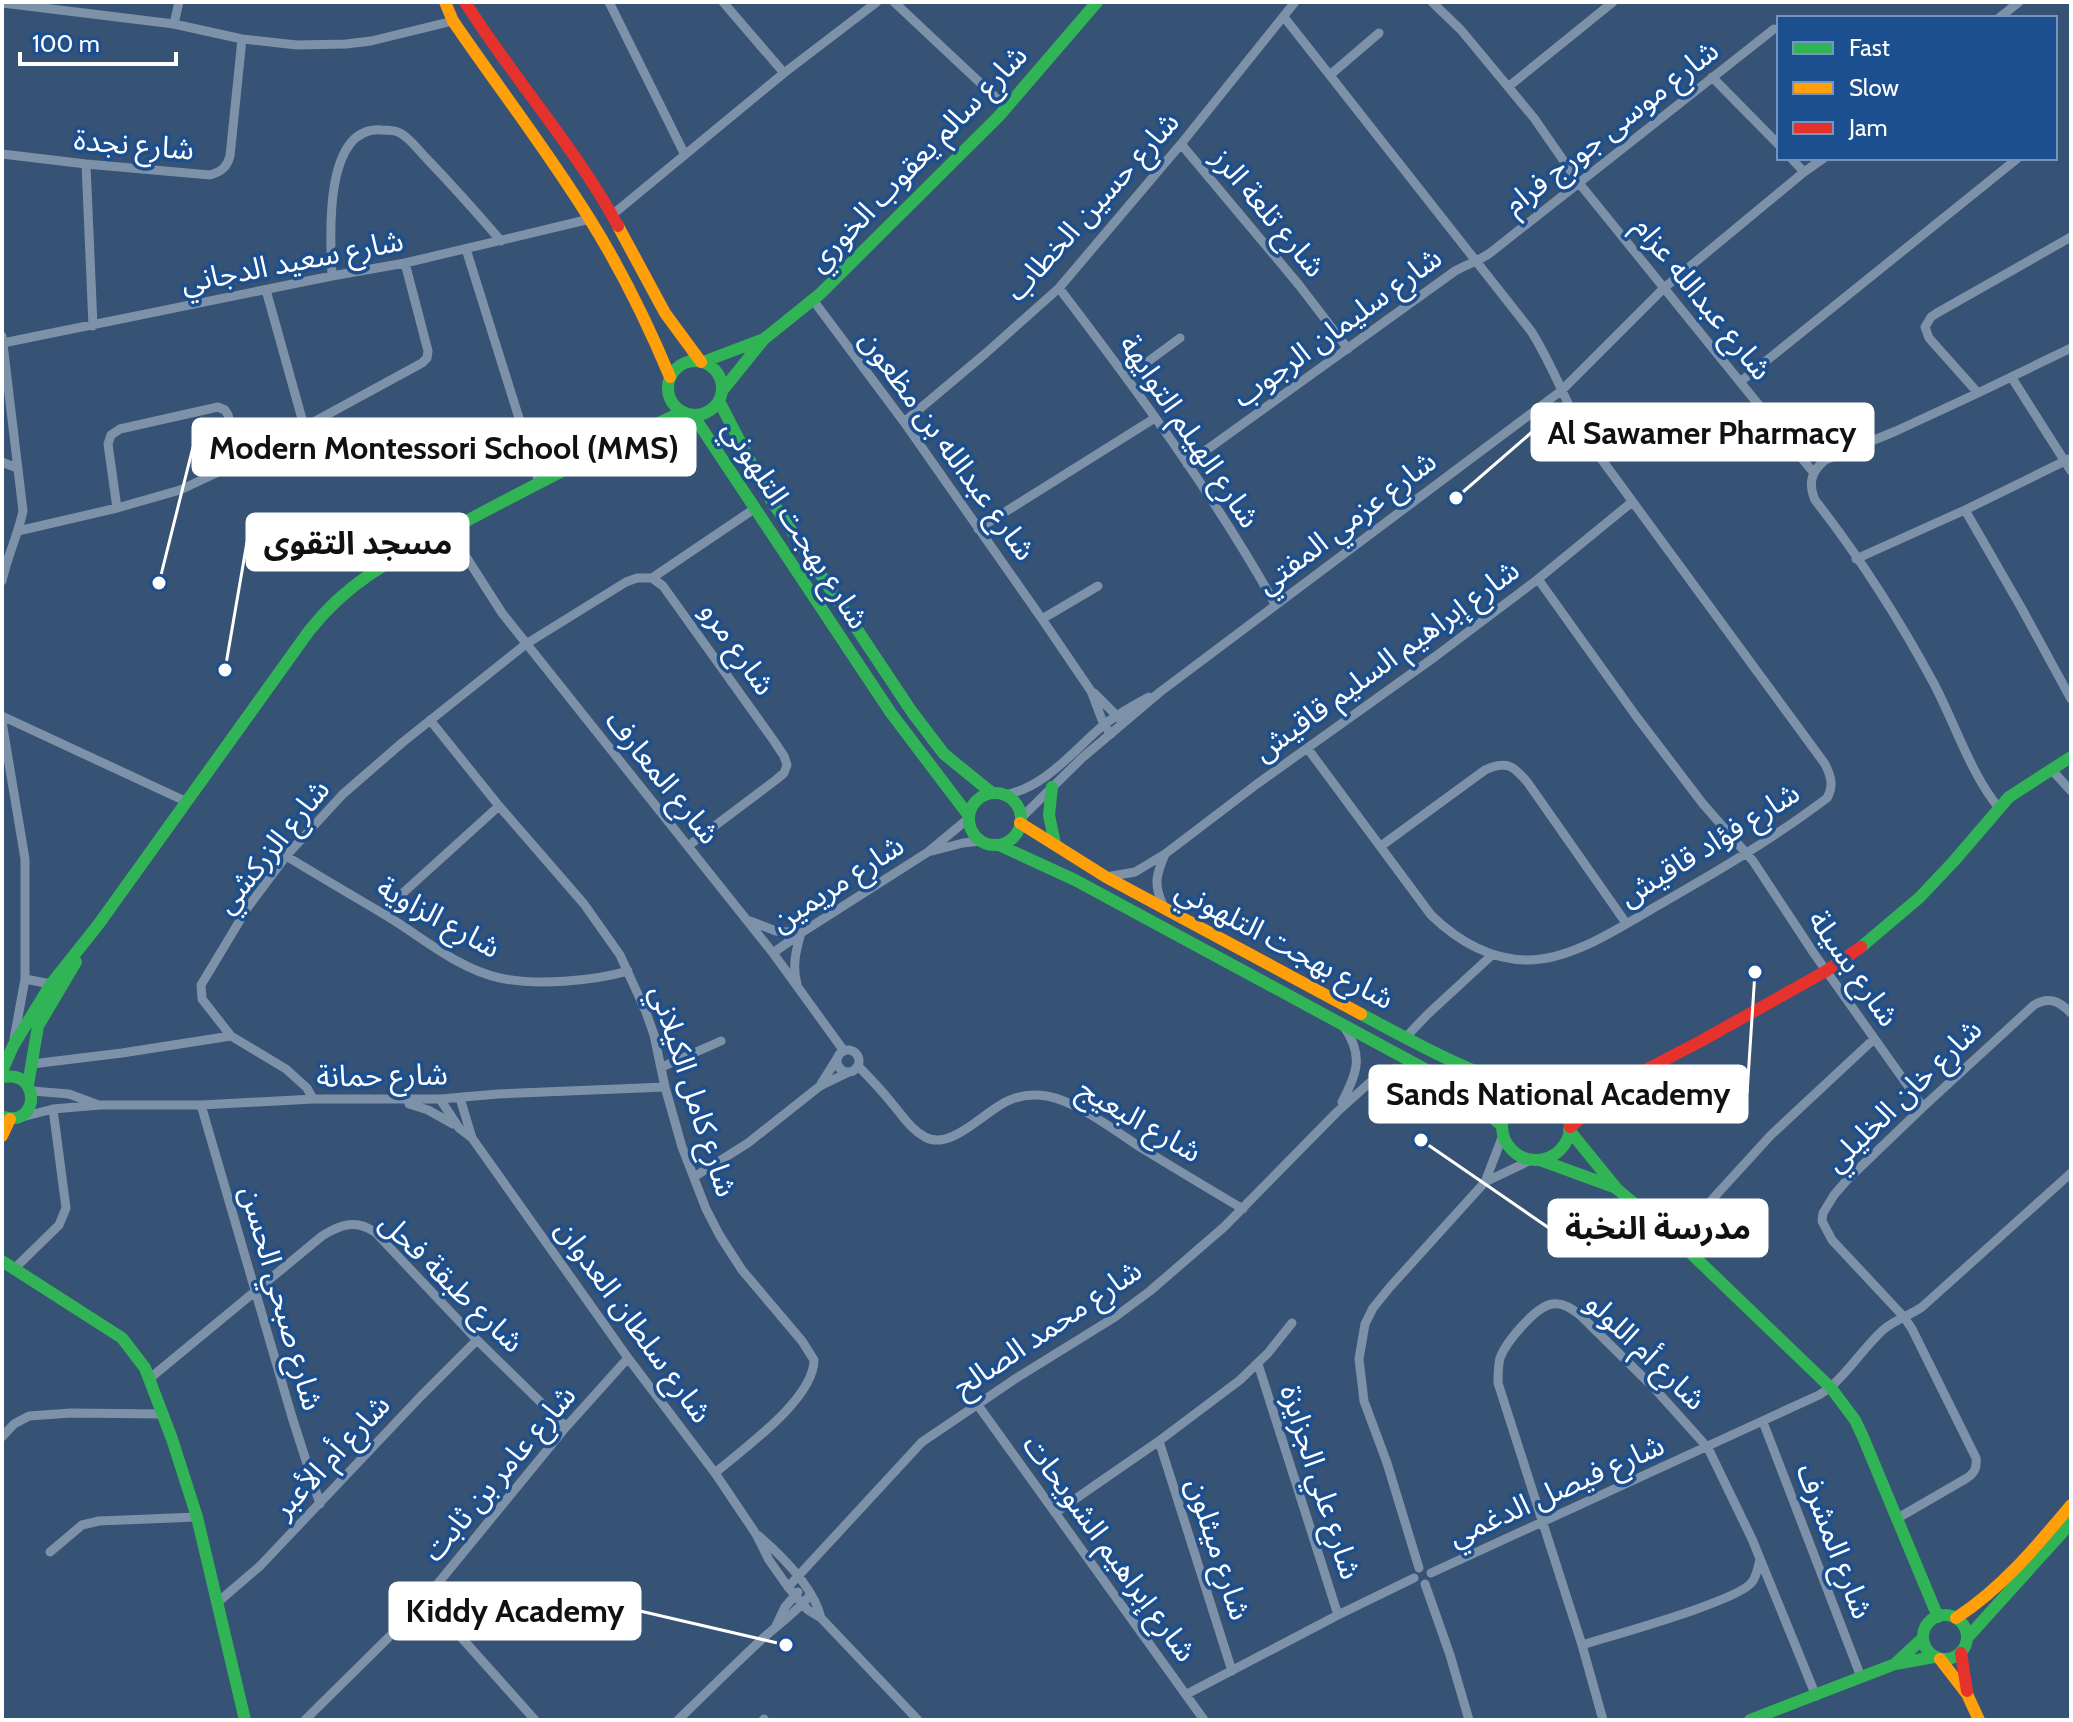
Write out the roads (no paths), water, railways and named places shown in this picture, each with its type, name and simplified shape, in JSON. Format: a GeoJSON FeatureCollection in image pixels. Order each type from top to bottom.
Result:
{"type":"FeatureCollection","features":[{"type":"Feature","properties":{"kind":"street"},"geometry":{"type":"LineString","coordinates":[[174,24],[179,2]]}},
{"type":"Feature","properties":{"kind":"street"},"geometry":{"type":"LineString","coordinates":[[445,2],[453,21],[590,219],[646,321],[670,377]]}},
{"type":"Feature","properties":{"kind":"street"},"geometry":{"type":"LineString","coordinates":[[2,1071],[13,1046],[51,984],[98,925],[323,613],[340,596],[359,581],[539,482],[688,414],[708,412],[720,396],[721,384],[715,370],[702,362],[665,313],[612,215],[465,2]]}},
{"type":"Feature","properties":{"kind":"street"},"geometry":{"type":"LineString","coordinates":[[609,2],[685,155]]}},
{"type":"Feature","properties":{"kind":"street"},"geometry":{"type":"LineString","coordinates":[[723,2],[784,73]]}},
{"type":"Feature","properties":{"kind":"street"},"geometry":{"type":"LineString","coordinates":[[894,2],[1007,108]]}},
{"type":"Feature","properties":{"kind":"street","name":"شارع سالم يعقوب الخوري"},"geometry":{"type":"LineString","coordinates":[[720,396],[764,339],[813,300],[1007,108],[1097,2]]}},
{"type":"Feature","properties":{"kind":"street","name":"شارع حسين الخطاب"},"geometry":{"type":"LineString","coordinates":[[904,422],[1059,288],[1181,144],[1295,2]]}},
{"type":"Feature","properties":{"kind":"street","name":"شارع عبدالله عزام"},"geometry":{"type":"LineString","coordinates":[[1432,2],[1461,30],[1534,118],[1579,183],[1813,472],[1810,480],[1815,500],[1924,667],[1980,780],[1999,808]]}},
{"type":"Feature","properties":{"kind":"street"},"geometry":{"type":"LineString","coordinates":[[1508,87],[1613,2]]}},
{"type":"Feature","properties":{"kind":"street"},"geometry":{"type":"LineString","coordinates":[[2002,16],[2019,2]]}},
{"type":"Feature","properties":{"kind":"street"},"geometry":{"type":"LineString","coordinates":[[612,215],[873,3]]}},
{"type":"Feature","properties":{"kind":"street"},"geometry":{"type":"LineString","coordinates":[[3,4],[174,24],[242,39],[297,45],[371,41],[453,21]]}},
{"type":"Feature","properties":{"kind":"street","name":"شارع فؤاد قاقيش"},"geometry":{"type":"LineString","coordinates":[[1284,17],[1531,331],[1546,354],[1583,434],[1829,773],[1832,786],[1827,798],[1747,854],[1577,948],[1543,959],[1527,960],[1492,955],[1458,938],[1431,915],[1308,749]]}},
{"type":"Feature","properties":{"kind":"street","name":"شارع موسى جورج فرام"},"geometry":{"type":"LineString","coordinates":[[1477,261],[1774,29]]}},
{"type":"Feature","properties":{"kind":"street"},"geometry":{"type":"LineString","coordinates":[[1330,75],[1379,33]]}},
{"type":"Feature","properties":{"kind":"street","name":"شارع نجدة"},"geometry":{"type":"LineString","coordinates":[[2,154],[210,175],[223,169],[230,156],[242,39]]}},
{"type":"Feature","properties":{"kind":"street"},"geometry":{"type":"LineString","coordinates":[[1712,77],[1777,143]]}},
{"type":"Feature","properties":{"kind":"street"},"geometry":{"type":"LineString","coordinates":[[332,276],[330,227],[333,192],[348,147],[364,131],[375,129],[401,133],[501,241]]}},
{"type":"Feature","properties":{"kind":"street","name":"شارع تلعة الرز"},"geometry":{"type":"LineString","coordinates":[[1181,144],[1299,285],[1348,349]]}},
{"type":"Feature","properties":{"kind":"street"},"geometry":{"type":"LineString","coordinates":[[1793,160],[1804,172]]}},
{"type":"Feature","properties":{"kind":"street","name":"شارع عزمي المفتي"},"geometry":{"type":"LineString","coordinates":[[998,794],[1023,791],[1043,778],[1104,725],[1121,719],[1160,692],[1561,391],[1664,288],[1821,160]]}},
{"type":"Feature","properties":{"kind":"street"},"geometry":{"type":"LineString","coordinates":[[1740,382],[2016,160]]}},
{"type":"Feature","properties":{"kind":"street"},"geometry":{"type":"LineString","coordinates":[[86,164],[93,326]]}},
{"type":"Feature","properties":{"kind":"street","name":"شارع سعيد الدجاني"},"geometry":{"type":"LineString","coordinates":[[3,343],[405,263],[590,219]]}},
{"type":"Feature","properties":{"kind":"street"},"geometry":{"type":"LineString","coordinates":[[1978,393],[1929,338],[1925,327],[1927,323],[1937,313],[2071,237]]}},
{"type":"Feature","properties":{"kind":"street"},"geometry":{"type":"LineString","coordinates":[[466,249],[539,482]]}},
{"type":"Feature","properties":{"kind":"street","name":"شارع سليمان الرجوب"},"geometry":{"type":"LineString","coordinates":[[1187,464],[1455,271],[1477,261]]}},
{"type":"Feature","properties":{"kind":"street"},"geometry":{"type":"LineString","coordinates":[[18,531],[180,490],[240,462],[422,363],[428,351],[405,263]]}},
{"type":"Feature","properties":{"kind":"street","name":"شارع الهيلم التوايهة"},"geometry":{"type":"LineString","coordinates":[[1059,288],[1127,377],[1187,464],[1275,604]]}},
{"type":"Feature","properties":{"kind":"street"},"geometry":{"type":"LineString","coordinates":[[266,290],[304,426]]}},
{"type":"Feature","properties":{"kind":"street","name":"شارع عبدالله بن مظعون"},"geometry":{"type":"LineString","coordinates":[[813,300],[904,422],[1091,691],[1121,719]]}},
{"type":"Feature","properties":{"kind":"street"},"geometry":{"type":"LineString","coordinates":[[2,336],[23,511],[4,563],[2,581]]}},
{"type":"Feature","properties":{"kind":"street"},"geometry":{"type":"LineString","coordinates":[[1127,377],[1180,338]]}},
{"type":"Feature","properties":{"kind":"street","name":"شارع سالم يعقوب الخوري"},"geometry":{"type":"LineString","coordinates":[[702,362],[764,339]]}},
{"type":"Feature","properties":{"kind":"street"},"geometry":{"type":"LineString","coordinates":[[1813,472],[1825,460],[1840,452],[1896,431],[2071,348]]}},
{"type":"Feature","properties":{"kind":"street"},"geometry":{"type":"LineString","coordinates":[[688,414],[672,403],[668,384],[675,369],[692,361],[702,362]]}},
{"type":"Feature","properties":{"kind":"street"},"geometry":{"type":"LineString","coordinates":[[2012,378],[2068,460],[2071,471]]}},
{"type":"Feature","properties":{"kind":"street","name":"شارع بهجت التلهوني"},"geometry":{"type":"LineString","coordinates":[[720,396],[767,494],[912,712],[944,754],[972,779],[998,794]]}},
{"type":"Feature","properties":{"kind":"street"},"geometry":{"type":"LineString","coordinates":[[117,508],[108,444],[111,435],[120,429],[218,407],[228,415],[240,462]]}},
{"type":"Feature","properties":{"kind":"street","name":"شارع بهجت التلهوني"},"geometry":{"type":"LineString","coordinates":[[688,414],[882,700],[969,817]]}},
{"type":"Feature","properties":{"kind":"street"},"geometry":{"type":"LineString","coordinates":[[978,529],[1155,418]]}},
{"type":"Feature","properties":{"kind":"street"},"geometry":{"type":"LineString","coordinates":[[1856,559],[2068,460]]}},
{"type":"Feature","properties":{"kind":"street"},"geometry":{"type":"LineString","coordinates":[[2,462],[17,468]]}},
{"type":"Feature","properties":{"kind":"street","name":"شارع إبراهيم السليم قاقيش"},"geometry":{"type":"LineString","coordinates":[[1106,877],[1135,872],[1165,854],[1538,579],[1632,502]]}},
{"type":"Feature","properties":{"kind":"street"},"geometry":{"type":"LineString","coordinates":[[526,644],[626,582],[652,578],[754,509]]}},
{"type":"Feature","properties":{"kind":"street"},"geometry":{"type":"LineString","coordinates":[[1965,510],[2071,699]]}},
{"type":"Feature","properties":{"kind":"street","name":"شارع المعارف"},"geometry":{"type":"LineString","coordinates":[[449,530],[502,613],[773,953],[841,1054]]}},
{"type":"Feature","properties":{"kind":"street","name":"شارع مرو"},"geometry":{"type":"LineString","coordinates":[[652,578],[672,597],[774,741],[787,765],[777,779],[688,846]]}},
{"type":"Feature","properties":{"kind":"street","name":"شارع بسيلة"},"geometry":{"type":"LineString","coordinates":[[1538,579],[1674,767],[1747,854],[1923,1107]]}},
{"type":"Feature","properties":{"kind":"street"},"geometry":{"type":"LineString","coordinates":[[1042,619],[1098,586]]}},
{"type":"Feature","properties":{"kind":"street","name":"شارع الزركشي"},"geometry":{"type":"LineString","coordinates":[[313,1099],[307,1088],[286,1069],[231,1036],[204,1003],[200,995],[201,985],[248,907],[286,856],[343,794],[526,644]]}},
{"type":"Feature","properties":{"kind":"street","name":"شارع عبدالله بن مظعون"},"geometry":{"type":"LineString","coordinates":[[1091,691],[1104,725],[1111,734]]}},
{"type":"Feature","properties":{"kind":"street"},"geometry":{"type":"LineString","coordinates":[[2,719],[185,801]]}},
{"type":"Feature","properties":{"kind":"street"},"geometry":{"type":"LineString","coordinates":[[2,719],[25,859],[25,979],[13,1046]]}},
{"type":"Feature","properties":{"kind":"street","name":"شارع عزمي المفتي"},"geometry":{"type":"LineString","coordinates":[[1020,821],[1082,758],[1111,734],[1121,719]]}},
{"type":"Feature","properties":{"kind":"street","name":"شارع كامل الكيلاني"},"geometry":{"type":"LineString","coordinates":[[430,720],[609,937],[646,1012],[682,1147],[706,1209],[736,1263],[802,1341],[814,1360],[811,1376],[791,1405],[715,1473]]}},
{"type":"Feature","properties":{"kind":"street"},"geometry":{"type":"LineString","coordinates":[[1569,1128],[1632,1077],[1826,971],[1869,941],[1911,905],[1999,808],[2021,788],[2071,757]]}},
{"type":"Feature","properties":{"kind":"street"},"geometry":{"type":"LineString","coordinates":[[1381,846],[1485,770],[1508,765],[1528,783],[1626,923]]}},
{"type":"Feature","properties":{"kind":"street"},"geometry":{"type":"LineString","coordinates":[[2051,769],[2071,791]]}},
{"type":"Feature","properties":{"kind":"street"},"geometry":{"type":"LineString","coordinates":[[1052,787],[1049,815],[1055,844]]}},
{"type":"Feature","properties":{"kind":"street"},"geometry":{"type":"LineString","coordinates":[[998,794],[1016,805],[1020,821],[1013,837],[999,845],[987,844],[972,831],[969,817],[976,801],[984,795],[998,794]]}},
{"type":"Feature","properties":{"kind":"street"},"geometry":{"type":"LineString","coordinates":[[385,914],[427,870],[499,806]]}},
{"type":"Feature","properties":{"kind":"street","name":"شارع مريمين"},"geometry":{"type":"LineString","coordinates":[[773,953],[928,852],[969,817]]}},
{"type":"Feature","properties":{"kind":"street","name":"شارع بهجت التلهوني"},"geometry":{"type":"LineString","coordinates":[[1020,821],[1106,877],[1165,910],[1465,1068],[1539,1093]]}},
{"type":"Feature","properties":{"kind":"street","name":"شارع مريمين"},"geometry":{"type":"LineString","coordinates":[[928,852],[981,841]]}},
{"type":"Feature","properties":{"kind":"street","name":"شارع بهجت التلهوني"},"geometry":{"type":"LineString","coordinates":[[999,845],[1075,880],[1425,1069],[1476,1103],[1502,1131]]}},
{"type":"Feature","properties":{"kind":"street"},"geometry":{"type":"LineString","coordinates":[[1165,854],[1156,880],[1165,910]]}},
{"type":"Feature","properties":{"kind":"street","name":"شارع الزاوية"},"geometry":{"type":"LineString","coordinates":[[286,856],[458,961],[498,978],[519,981],[585,980],[628,971]]}},
{"type":"Feature","properties":{"kind":"street"},"geometry":{"type":"LineString","coordinates":[[743,917],[764,928],[801,933],[795,952],[798,986]]}},
{"type":"Feature","properties":{"kind":"street"},"geometry":{"type":"LineString","coordinates":[[30,1088],[38,1026],[98,925]]}},
{"type":"Feature","properties":{"kind":"street"},"geometry":{"type":"LineString","coordinates":[[1406,1037],[1492,955]]}},
{"type":"Feature","properties":{"kind":"street"},"geometry":{"type":"LineString","coordinates":[[25,979],[51,984]]}},
{"type":"Feature","properties":{"kind":"street","name":"شارع خان الخليلي"},"geometry":{"type":"LineString","coordinates":[[1898,1518],[1967,1478],[1977,1465],[1972,1449],[1904,1317],[1832,1240],[1822,1221],[1823,1213],[1834,1195],[1923,1107],[2034,1005],[2047,999],[2054,1000],[2071,1013]]}},
{"type":"Feature","properties":{"kind":"street","name":"شارع محمد الصالح"},"geometry":{"type":"LineString","coordinates":[[1337,1112],[1350,1087],[1358,1055],[1340,1021]]}},
{"type":"Feature","properties":{"kind":"street"},"geometry":{"type":"LineString","coordinates":[[32,1064],[231,1036]]}},
{"type":"Feature","properties":{"kind":"street"},"geometry":{"type":"LineString","coordinates":[[1676,1239],[1771,1135],[1874,1039]]}},
{"type":"Feature","properties":{"kind":"street"},"geometry":{"type":"LineString","coordinates":[[662,1067],[721,1041]]}},
{"type":"Feature","properties":{"kind":"street"},"geometry":{"type":"LineString","coordinates":[[694,1177],[748,1143],[820,1086],[853,1069],[859,1059],[855,1052],[841,1054],[820,1086]]}},
{"type":"Feature","properties":{"kind":"street"},"geometry":{"type":"LineString","coordinates":[[841,1054],[839,1067],[853,1069]]}},
{"type":"Feature","properties":{"kind":"street","name":"شارع محمد الصالح"},"geometry":{"type":"LineString","coordinates":[[788,1587],[801,1581],[913,1451],[934,1433],[1115,1317],[1185,1261],[1243,1209],[1337,1112],[1377,1076],[1401,1068],[1425,1069]]}},
{"type":"Feature","properties":{"kind":"street","name":"شارع البعيج"},"geometry":{"type":"LineString","coordinates":[[853,1069],[873,1081],[909,1125],[923,1137],[934,1141],[957,1134],[1009,1100],[1032,1095],[1060,1100],[1243,1209]]}},
{"type":"Feature","properties":{"kind":"street"},"geometry":{"type":"LineString","coordinates":[[2,1077],[11,1075],[24,1080],[33,1098],[29,1110],[10,1118],[2,1136]]}},
{"type":"Feature","properties":{"kind":"street"},"geometry":{"type":"LineString","coordinates":[[1485,1182],[1502,1131],[1503,1116],[1515,1099],[1632,1077]]}},
{"type":"Feature","properties":{"kind":"street","name":"شارع حمانة"},"geometry":{"type":"LineString","coordinates":[[10,1118],[53,1109],[100,1105],[440,1099],[665,1087]]}},
{"type":"Feature","properties":{"kind":"street","name":"شارع حمانة"},"geometry":{"type":"LineString","coordinates":[[30,1088],[69,1094],[100,1105]]}},
{"type":"Feature","properties":{"kind":"street"},"geometry":{"type":"LineString","coordinates":[[1425,1584],[1418,1583],[1387,1463],[1364,1401],[1359,1359],[1361,1340],[1373,1308],[1485,1182],[1535,1160],[1550,1157],[1560,1150],[1566,1141],[1568,1116],[1555,1098],[1539,1093]]}},
{"type":"Feature","properties":{"kind":"street","name":"شارع سلطان العدوان"},"geometry":{"type":"LineString","coordinates":[[460,1098],[472,1138]]}},
{"type":"Feature","properties":{"kind":"street","name":"شارع سلطان العدوان"},"geometry":{"type":"LineString","coordinates":[[440,1099],[459,1128],[472,1138],[628,1358],[715,1473],[788,1587],[918,1720]]}},
{"type":"Feature","properties":{"kind":"street"},"geometry":{"type":"LineString","coordinates":[[398,1100],[428,1110],[459,1128]]}},
{"type":"Feature","properties":{"kind":"street","name":"شارع صبحي الحسن"},"geometry":{"type":"LineString","coordinates":[[201,1105],[320,1504]]}},
{"type":"Feature","properties":{"kind":"street"},"geometry":{"type":"LineString","coordinates":[[14,1269],[59,1225],[66,1208],[53,1109]]}},
{"type":"Feature","properties":{"kind":"street"},"geometry":{"type":"LineString","coordinates":[[1569,1128],[1617,1189],[1676,1239],[1831,1388],[1855,1420],[1938,1617]]}},
{"type":"Feature","properties":{"kind":"street"},"geometry":{"type":"LineString","coordinates":[[1502,1131],[1513,1152],[1617,1189]]}},
{"type":"Feature","properties":{"kind":"street"},"geometry":{"type":"LineString","coordinates":[[1831,1388],[1881,1332],[1922,1307],[2071,1173]]}},
{"type":"Feature","properties":{"kind":"street","name":"شارع طبقة فحل"},"geometry":{"type":"LineString","coordinates":[[256,1289],[334,1228],[360,1224],[376,1233],[477,1340],[566,1427]]}},
{"type":"Feature","properties":{"kind":"street"},"geometry":{"type":"LineString","coordinates":[[2,1261],[122,1338],[140,1360],[163,1414],[197,1517],[245,1720]]}},
{"type":"Feature","properties":{"kind":"street"},"geometry":{"type":"LineString","coordinates":[[149,1379],[256,1289]]}},
{"type":"Feature","properties":{"kind":"street","name":"شارع أم اللولو"},"geometry":{"type":"LineString","coordinates":[[1603,1720],[1498,1383],[1500,1358],[1506,1346],[1544,1307],[1552,1304],[1567,1306],[1580,1315],[1655,1389],[1708,1448],[1760,1559],[1816,1696]]}},
{"type":"Feature","properties":{"kind":"street","name":"شارع علي الجزايزة"},"geometry":{"type":"LineString","coordinates":[[1055,1513],[1240,1380],[1258,1364],[1292,1323]]}},
{"type":"Feature","properties":{"kind":"street","name":"شارع أم الأعبر"},"geometry":{"type":"LineString","coordinates":[[218,1602],[260,1566],[477,1340]]}},
{"type":"Feature","properties":{"kind":"street","name":"شارع عامر بن ثابت"},"geometry":{"type":"LineString","coordinates":[[305,1720],[426,1598],[566,1427],[628,1358]]}},
{"type":"Feature","properties":{"kind":"street","name":"شارع علي الجزايزة"},"geometry":{"type":"LineString","coordinates":[[1258,1364],[1338,1615]]}},
{"type":"Feature","properties":{"kind":"street","name":"شارع فيصل الدغمي"},"geometry":{"type":"LineString","coordinates":[[1431,1573],[1708,1448],[1831,1388]]}},
{"type":"Feature","properties":{"kind":"street","name":"شارع إبراهيم الشويحات"},"geometry":{"type":"LineString","coordinates":[[977,1404],[1204,1720]]}},
{"type":"Feature","properties":{"kind":"street"},"geometry":{"type":"LineString","coordinates":[[2,1437],[14,1424],[29,1416],[163,1414]]}},
{"type":"Feature","properties":{"kind":"street","name":"شارع المشرف"},"geometry":{"type":"LineString","coordinates":[[1763,1422],[1861,1677]]}},
{"type":"Feature","properties":{"kind":"street","name":"شارع ميثلون"},"geometry":{"type":"LineString","coordinates":[[1159,1441],[1232,1671]]}},
{"type":"Feature","properties":{"kind":"street"},"geometry":{"type":"LineString","coordinates":[[1956,1618],[1979,1604],[1995,1589],[2071,1505]]}},
{"type":"Feature","properties":{"kind":"street"},"geometry":{"type":"LineString","coordinates":[[50,1552],[82,1525],[122,1519],[197,1517]]}},
{"type":"Feature","properties":{"kind":"street"},"geometry":{"type":"LineString","coordinates":[[1968,1637],[2071,1523]]}},
{"type":"Feature","properties":{"kind":"street","name":"شارع سلطان العدوان"},"geometry":{"type":"LineString","coordinates":[[756,1534],[801,1581],[811,1594],[821,1618]]}},
{"type":"Feature","properties":{"kind":"street"},"geometry":{"type":"LineString","coordinates":[[1582,1645],[1737,1593],[1752,1582],[1760,1559]]}},
{"type":"Feature","properties":{"kind":"street"},"geometry":{"type":"LineString","coordinates":[[1187,1694],[1426,1568],[1431,1578],[1425,1584]]}},
{"type":"Feature","properties":{"kind":"street"},"geometry":{"type":"LineString","coordinates":[[776,1626],[801,1581]]}},
{"type":"Feature","properties":{"kind":"street"},"geometry":{"type":"LineString","coordinates":[[1425,1584],[1469,1720]]}},
{"type":"Feature","properties":{"kind":"street"},"geometry":{"type":"LineString","coordinates":[[678,1720],[811,1594]]}},
{"type":"Feature","properties":{"kind":"street"},"geometry":{"type":"LineString","coordinates":[[426,1598],[535,1720]]}},
{"type":"Feature","properties":{"kind":"street"},"geometry":{"type":"LineString","coordinates":[[1750,1720],[1895,1664],[1937,1658],[1951,1659],[1961,1653],[1968,1637],[1965,1626],[1956,1618],[1945,1615],[1926,1626],[1923,1638],[1926,1649],[1937,1658],[1967,1694],[1979,1720]]}},
{"type":"Feature","properties":{"kind":"street"},"geometry":{"type":"LineString","coordinates":[[1895,1664],[1923,1638]]}},
{"type":"Feature","properties":{"kind":"street"},"geometry":{"type":"LineString","coordinates":[[1961,1653],[1967,1694]]}},
{"type":"Feature","properties":{"kind":"place","name":"Al Sawamer Pharmacy"},"geometry":{"type":"Point","coordinates":[1456,498]}},
{"type":"Feature","properties":{"kind":"place","name":"Modern Montessori School (MMS)"},"geometry":{"type":"Point","coordinates":[159,583]}},
{"type":"Feature","properties":{"kind":"place","name":"مسجد التقوى"},"geometry":{"type":"Point","coordinates":[225,670]}},
{"type":"Feature","properties":{"kind":"place","name":"Sands National Academy"},"geometry":{"type":"Point","coordinates":[1755,972]}},
{"type":"Feature","properties":{"kind":"place","name":"مدرسة النخبة"},"geometry":{"type":"Point","coordinates":[1421,1140]}},
{"type":"Feature","properties":{"kind":"place","name":"Kiddy Academy"},"geometry":{"type":"Point","coordinates":[786,1645]}}]}
